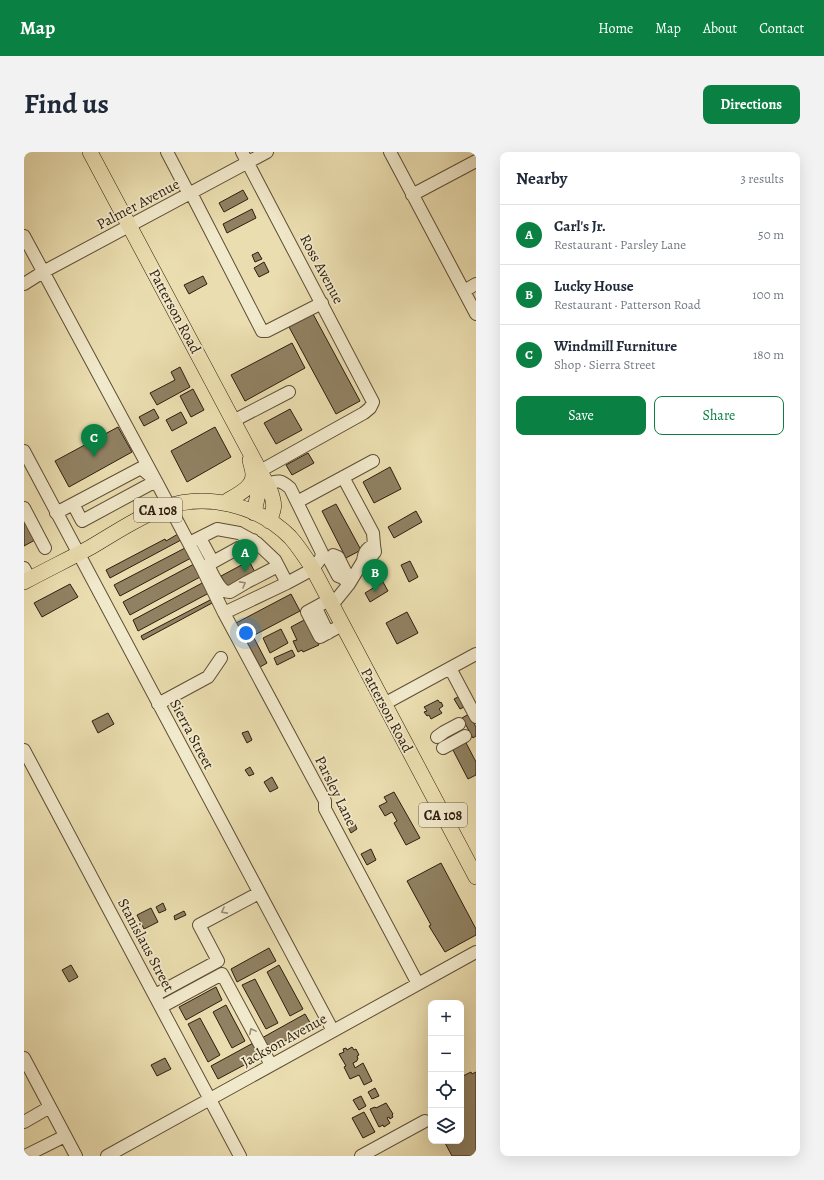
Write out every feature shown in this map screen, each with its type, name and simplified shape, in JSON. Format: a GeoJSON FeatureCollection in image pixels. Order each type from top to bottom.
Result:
{"type":"FeatureCollection","features":[{"type":"Feature","properties":{"kind":"main road","name":"Patterson Road"},"geometry":{"type":"LineString","coordinates":[[90,152],[263,477],[274,500],[273,511],[269,521],[283,531],[296,544],[313,569],[384,704],[472,862],[476,877]]}},
{"type":"Feature","properties":{"kind":"main road"},"geometry":{"type":"LineString","coordinates":[[224,503],[250,485],[253,476],[248,449]]}},
{"type":"Feature","properties":{"kind":"main road"},"geometry":{"type":"LineString","coordinates":[[254,513],[263,477]]}},
{"type":"Feature","properties":{"kind":"main road","name":"CA 108"},"geometry":{"type":"LineString","coordinates":[[26,576],[78,553],[146,515],[168,506],[195,501],[224,503],[243,508],[269,521]]}},
{"type":"Feature","properties":{"kind":"street"},"geometry":{"type":"LineString","coordinates":[[167,152],[262,331],[267,330],[322,303]]}},
{"type":"Feature","properties":{"kind":"street","name":"Palmer Avenue"},"geometry":{"type":"LineString","coordinates":[[24,284],[43,272],[190,194],[244,157],[267,152]]}},
{"type":"Feature","properties":{"kind":"street"},"geometry":{"type":"LineString","coordinates":[[390,152],[476,314]]}},
{"type":"Feature","properties":{"kind":"street","name":"Ross Avenue"},"geometry":{"type":"LineString","coordinates":[[244,157],[373,402],[370,408],[263,477]]}},
{"type":"Feature","properties":{"kind":"street"},"geometry":{"type":"LineString","coordinates":[[412,195],[476,161]]}},
{"type":"Feature","properties":{"kind":"street","name":"Parsley Lane"},"geometry":{"type":"LineString","coordinates":[[24,236],[156,481],[224,613],[325,802],[325,809],[418,984]]}},
{"type":"Feature","properties":{"kind":"street"},"geometry":{"type":"LineString","coordinates":[[464,291],[476,284]]}},
{"type":"Feature","properties":{"kind":"street"},"geometry":{"type":"LineString","coordinates":[[234,421],[289,392]]}},
{"type":"Feature","properties":{"kind":"street","name":"Sierra Street"},"geometry":{"type":"LineString","coordinates":[[24,451],[333,1031]]}},
{"type":"Feature","properties":{"kind":"street"},"geometry":{"type":"LineString","coordinates":[[297,502],[373,461]]}},
{"type":"Feature","properties":{"kind":"street"},"geometry":{"type":"LineString","coordinates":[[56,513],[73,504],[141,468],[156,481],[82,521],[73,504]]}},
{"type":"Feature","properties":{"kind":"street"},"geometry":{"type":"LineString","coordinates":[[263,477],[285,483],[290,488],[328,554],[338,576],[346,581]]}},
{"type":"Feature","properties":{"kind":"street"},"geometry":{"type":"LineString","coordinates":[[342,625],[320,637],[308,612],[330,603],[363,561],[370,558],[375,552],[373,533],[343,477]]}},
{"type":"Feature","properties":{"kind":"street"},"geometry":{"type":"LineString","coordinates":[[24,508],[45,548]]}},
{"type":"Feature","properties":{"kind":"street"},"geometry":{"type":"LineString","coordinates":[[189,544],[216,529],[239,533],[253,540],[275,560],[288,583]]}},
{"type":"Feature","properties":{"kind":"street"},"geometry":{"type":"LineString","coordinates":[[200,538],[219,585],[227,593],[278,566]]}},
{"type":"Feature","properties":{"kind":"street"},"geometry":{"type":"LineString","coordinates":[[210,564],[253,540]]}},
{"type":"Feature","properties":{"kind":"street"},"geometry":{"type":"LineString","coordinates":[[224,613],[288,583],[313,569],[328,554]]}},
{"type":"Feature","properties":{"kind":"street"},"geometry":{"type":"LineString","coordinates":[[384,704],[476,654]]}},
{"type":"Feature","properties":{"kind":"street"},"geometry":{"type":"LineString","coordinates":[[158,704],[208,677],[221,658]]}},
{"type":"Feature","properties":{"kind":"street"},"geometry":{"type":"LineString","coordinates":[[450,668],[476,717]]}},
{"type":"Feature","properties":{"kind":"street"},"geometry":{"type":"LineString","coordinates":[[440,742],[462,730]]}},
{"type":"Feature","properties":{"kind":"street","name":"Stanislaus Street"},"geometry":{"type":"LineString","coordinates":[[24,750],[240,1156]]}},
{"type":"Feature","properties":{"kind":"street"},"geometry":{"type":"LineString","coordinates":[[154,995],[218,961],[199,925],[259,893]]}},
{"type":"Feature","properties":{"kind":"street","name":"Jackson Avenue"},"geometry":{"type":"LineString","coordinates":[[107,1156],[476,952]]}},
{"type":"Feature","properties":{"kind":"street"},"geometry":{"type":"LineString","coordinates":[[161,1007],[222,974],[271,1065]]}},
{"type":"Feature","properties":{"kind":"street"},"geometry":{"type":"LineString","coordinates":[[24,1058],[29,1079],[50,1107],[76,1156]]}},
{"type":"Feature","properties":{"kind":"street"},"geometry":{"type":"LineString","coordinates":[[24,1122],[50,1107]]}},
{"type":"Feature","properties":{"kind":"street"},"geometry":{"type":"LineString","coordinates":[[361,1156],[425,1121]]}},
{"type":"Feature","properties":{"kind":"street"},"geometry":{"type":"LineString","coordinates":[[25,1156],[65,1136]]}},
{"type":"Feature","properties":{"kind":"building"},"geometry":{"type":"Polygon","coordinates":[[[243,190],[248,199],[224,212],[219,203],[243,190]]]}},
{"type":"Feature","properties":{"kind":"building"},"geometry":{"type":"Polygon","coordinates":[[[252,209],[256,218],[227,233],[223,224],[252,209]]]}},
{"type":"Feature","properties":{"kind":"building"},"geometry":{"type":"Polygon","coordinates":[[[258,252],[262,259],[255,262],[252,255],[258,252]]]}},
{"type":"Feature","properties":{"kind":"building"},"geometry":{"type":"Polygon","coordinates":[[[264,262],[269,272],[259,277],[254,268],[264,262]]]}},
{"type":"Feature","properties":{"kind":"building"},"geometry":{"type":"Polygon","coordinates":[[[203,276],[207,284],[189,294],[184,285],[203,276]]]}},
{"type":"Feature","properties":{"kind":"building"},"geometry":{"type":"Polygon","coordinates":[[[313,314],[360,401],[336,414],[289,327],[313,314]]]}},
{"type":"Feature","properties":{"kind":"building"},"geometry":{"type":"Polygon","coordinates":[[[292,343],[305,368],[245,401],[231,375],[292,343]]]}},
{"type":"Feature","properties":{"kind":"building"},"geometry":{"type":"Polygon","coordinates":[[[180,367],[190,387],[157,405],[150,393],[175,380],[171,372],[180,367]]]}},
{"type":"Feature","properties":{"kind":"building"},"geometry":{"type":"Polygon","coordinates":[[[193,389],[204,410],[191,417],[180,396],[193,389]]]}},
{"type":"Feature","properties":{"kind":"building"},"geometry":{"type":"Polygon","coordinates":[[[154,409],[159,418],[144,426],[139,417],[154,409]]]}},
{"type":"Feature","properties":{"kind":"building"},"geometry":{"type":"Polygon","coordinates":[[[290,409],[302,430],[276,444],[264,423],[290,409]]]}},
{"type":"Feature","properties":{"kind":"building"},"geometry":{"type":"Polygon","coordinates":[[[181,412],[187,423],[172,431],[166,420],[181,412]]]}},
{"type":"Feature","properties":{"kind":"building"},"geometry":{"type":"Polygon","coordinates":[[[118,427],[132,452],[69,487],[55,461],[118,427]]]}},
{"type":"Feature","properties":{"kind":"building"},"geometry":{"type":"Polygon","coordinates":[[[215,427],[231,457],[187,482],[171,451],[215,427]]]}},
{"type":"Feature","properties":{"kind":"building"},"geometry":{"type":"Polygon","coordinates":[[[308,453],[314,463],[292,475],[286,465],[308,453]]]}},
{"type":"Feature","properties":{"kind":"building"},"geometry":{"type":"Polygon","coordinates":[[[390,467],[401,489],[374,503],[363,482],[390,467]]]}},
{"type":"Feature","properties":{"kind":"building"},"geometry":{"type":"Polygon","coordinates":[[[336,504],[361,550],[346,558],[322,511],[336,504]]]}},
{"type":"Feature","properties":{"kind":"building"},"geometry":{"type":"Polygon","coordinates":[[[416,511],[422,522],[394,538],[388,527],[416,511]]]}},
{"type":"Feature","properties":{"kind":"building"},"geometry":{"type":"Polygon","coordinates":[[[24,519],[35,540],[24,546],[24,519]]]}},
{"type":"Feature","properties":{"kind":"building"},"geometry":{"type":"Polygon","coordinates":[[[178,534],[181,540],[110,578],[106,570],[165,539],[166,541],[178,534]]]}},
{"type":"Feature","properties":{"kind":"building"},"geometry":{"type":"Polygon","coordinates":[[[185,548],[191,558],[120,596],[114,585],[185,548]]]}},
{"type":"Feature","properties":{"kind":"building"},"geometry":{"type":"Polygon","coordinates":[[[249,561],[256,574],[228,589],[221,576],[249,561]]]}},
{"type":"Feature","properties":{"kind":"building"},"geometry":{"type":"Polygon","coordinates":[[[410,561],[418,577],[409,582],[401,565],[410,561]]]}},
{"type":"Feature","properties":{"kind":"building"},"geometry":{"type":"Polygon","coordinates":[[[194,564],[200,577],[130,615],[123,602],[194,564]]]}},
{"type":"Feature","properties":{"kind":"building"},"geometry":{"type":"Polygon","coordinates":[[[204,582],[209,593],[138,631],[133,620],[204,582]]]}},
{"type":"Feature","properties":{"kind":"building"},"geometry":{"type":"Polygon","coordinates":[[[383,582],[388,591],[370,602],[365,593],[383,582]]]}},
{"type":"Feature","properties":{"kind":"building"},"geometry":{"type":"Polygon","coordinates":[[[70,584],[78,597],[42,617],[34,603],[70,584]]]}},
{"type":"Feature","properties":{"kind":"building"},"geometry":{"type":"Polygon","coordinates":[[[291,594],[300,611],[245,640],[236,623],[291,594]]]}},
{"type":"Feature","properties":{"kind":"building"},"geometry":{"type":"Polygon","coordinates":[[[212,599],[214,602],[143,640],[141,636],[212,599]]]}},
{"type":"Feature","properties":{"kind":"building"},"geometry":{"type":"Polygon","coordinates":[[[407,612],[418,633],[397,644],[386,623],[407,612]]]}},
{"type":"Feature","properties":{"kind":"building"},"geometry":{"type":"Polygon","coordinates":[[[306,619],[319,645],[303,652],[302,650],[298,652],[293,641],[297,640],[291,627],[306,619]]]}},
{"type":"Feature","properties":{"kind":"building"},"geometry":{"type":"Polygon","coordinates":[[[281,629],[288,643],[270,653],[263,638],[281,629]]]}},
{"type":"Feature","properties":{"kind":"building"},"geometry":{"type":"Polygon","coordinates":[[[254,638],[267,663],[260,667],[247,642],[254,638]]]}},
{"type":"Feature","properties":{"kind":"building"},"geometry":{"type":"Polygon","coordinates":[[[292,650],[295,656],[277,665],[274,658],[292,650]]]}},
{"type":"Feature","properties":{"kind":"building"},"geometry":{"type":"Polygon","coordinates":[[[460,696],[466,706],[460,709],[454,699],[460,696]]]}},
{"type":"Feature","properties":{"kind":"building"},"geometry":{"type":"Polygon","coordinates":[[[438,700],[443,706],[439,709],[442,713],[431,719],[429,715],[427,716],[424,712],[427,711],[424,707],[438,700]]]}},
{"type":"Feature","properties":{"kind":"building"},"geometry":{"type":"Polygon","coordinates":[[[108,713],[114,724],[98,733],[92,721],[108,713]]]}},
{"type":"Feature","properties":{"kind":"building"},"geometry":{"type":"Polygon","coordinates":[[[469,714],[476,727],[476,736],[473,738],[462,718],[469,714]]]}},
{"type":"Feature","properties":{"kind":"building"},"geometry":{"type":"Polygon","coordinates":[[[450,724],[460,742],[464,739],[476,762],[476,775],[468,779],[442,729],[450,724]]]}},
{"type":"Feature","properties":{"kind":"building"},"geometry":{"type":"Polygon","coordinates":[[[248,731],[252,740],[247,743],[242,733],[248,731]]]}},
{"type":"Feature","properties":{"kind":"building"},"geometry":{"type":"Polygon","coordinates":[[[250,767],[254,774],[249,776],[245,770],[250,767]]]}},
{"type":"Feature","properties":{"kind":"building"},"geometry":{"type":"Polygon","coordinates":[[[272,777],[278,788],[270,792],[264,782],[272,777]]]}},
{"type":"Feature","properties":{"kind":"building"},"geometry":{"type":"Polygon","coordinates":[[[394,792],[420,838],[406,845],[394,823],[397,821],[392,812],[385,816],[379,806],[387,802],[384,797],[394,792]]]}},
{"type":"Feature","properties":{"kind":"building"},"geometry":{"type":"Polygon","coordinates":[[[353,820],[357,829],[351,833],[346,823],[353,820]]]}},
{"type":"Feature","properties":{"kind":"building"},"geometry":{"type":"Polygon","coordinates":[[[371,849],[376,860],[367,865],[361,854],[371,849]]]}},
{"type":"Feature","properties":{"kind":"building"},"geometry":{"type":"Polygon","coordinates":[[[441,863],[476,929],[476,935],[445,952],[429,926],[431,925],[407,881],[441,863]]]}},
{"type":"Feature","properties":{"kind":"building"},"geometry":{"type":"Polygon","coordinates":[[[163,903],[166,910],[159,913],[156,907],[163,903]]]}},
{"type":"Feature","properties":{"kind":"building"},"geometry":{"type":"Polygon","coordinates":[[[151,908],[158,922],[144,929],[137,915],[151,908]]]}},
{"type":"Feature","properties":{"kind":"building"},"geometry":{"type":"Polygon","coordinates":[[[184,911],[186,915],[175,920],[174,916],[184,911]]]}},
{"type":"Feature","properties":{"kind":"building"},"geometry":{"type":"Polygon","coordinates":[[[269,948],[276,961],[237,982],[231,969],[269,948]]]}},
{"type":"Feature","properties":{"kind":"building"},"geometry":{"type":"Polygon","coordinates":[[[71,965],[78,977],[69,982],[62,970],[71,965]]]}},
{"type":"Feature","properties":{"kind":"building"},"geometry":{"type":"Polygon","coordinates":[[[279,965],[303,1009],[290,1016],[267,972],[279,965]]]}},
{"type":"Feature","properties":{"kind":"building"},"geometry":{"type":"Polygon","coordinates":[[[255,979],[278,1023],[266,1029],[242,985],[255,979]]]}},
{"type":"Feature","properties":{"kind":"building"},"geometry":{"type":"Polygon","coordinates":[[[216,987],[222,1000],[186,1020],[179,1007],[216,987]]]}},
{"type":"Feature","properties":{"kind":"building"},"geometry":{"type":"Polygon","coordinates":[[[226,1005],[245,1041],[232,1048],[213,1012],[226,1005]]]}},
{"type":"Feature","properties":{"kind":"building"},"geometry":{"type":"Polygon","coordinates":[[[305,1014],[312,1026],[267,1051],[260,1039],[305,1014]]]}},
{"type":"Feature","properties":{"kind":"building"},"geometry":{"type":"Polygon","coordinates":[[[200,1018],[220,1055],[208,1062],[188,1024],[200,1018]]]}},
{"type":"Feature","properties":{"kind":"building"},"geometry":{"type":"Polygon","coordinates":[[[255,1042],[261,1054],[247,1062],[248,1063],[218,1079],[211,1066],[255,1042]]]}},
{"type":"Feature","properties":{"kind":"building"},"geometry":{"type":"Polygon","coordinates":[[[352,1047],[354,1050],[356,1049],[359,1055],[357,1056],[357,1061],[353,1063],[355,1068],[363,1063],[372,1081],[364,1085],[359,1075],[350,1079],[344,1067],[346,1066],[339,1054],[344,1052],[343,1049],[346,1048],[347,1050],[352,1047]]]}},
{"type":"Feature","properties":{"kind":"building"},"geometry":{"type":"Polygon","coordinates":[[[165,1058],[171,1069],[157,1076],[151,1065],[165,1058]]]}},
{"type":"Feature","properties":{"kind":"building"},"geometry":{"type":"Polygon","coordinates":[[[471,1072],[472,1074],[476,1072],[476,1156],[452,1156],[446,1144],[464,1144],[464,1076],[471,1072]]]}},
{"type":"Feature","properties":{"kind":"building"},"geometry":{"type":"Polygon","coordinates":[[[375,1088],[379,1096],[372,1099],[368,1092],[375,1088]]]}},
{"type":"Feature","properties":{"kind":"building"},"geometry":{"type":"Polygon","coordinates":[[[361,1096],[366,1106],[359,1110],[353,1100],[361,1096]]]}},
{"type":"Feature","properties":{"kind":"building"},"geometry":{"type":"Polygon","coordinates":[[[386,1103],[393,1114],[393,1117],[390,1119],[389,1117],[387,1118],[390,1123],[384,1127],[383,1125],[379,1127],[370,1109],[386,1103]]]}},
{"type":"Feature","properties":{"kind":"building"},"geometry":{"type":"Polygon","coordinates":[[[364,1112],[375,1132],[363,1138],[352,1118],[364,1112]]]}},
{"type":"Feature","properties":{"kind":"place","name":"Windmill Furniture"},"geometry":{"type":"Point","coordinates":[94,457]}},
{"type":"Feature","properties":{"kind":"place","name":"Carl's Jr."},"geometry":{"type":"Point","coordinates":[245,572]}},
{"type":"Feature","properties":{"kind":"place","name":"Lucky House"},"geometry":{"type":"Point","coordinates":[375,592]}}]}
